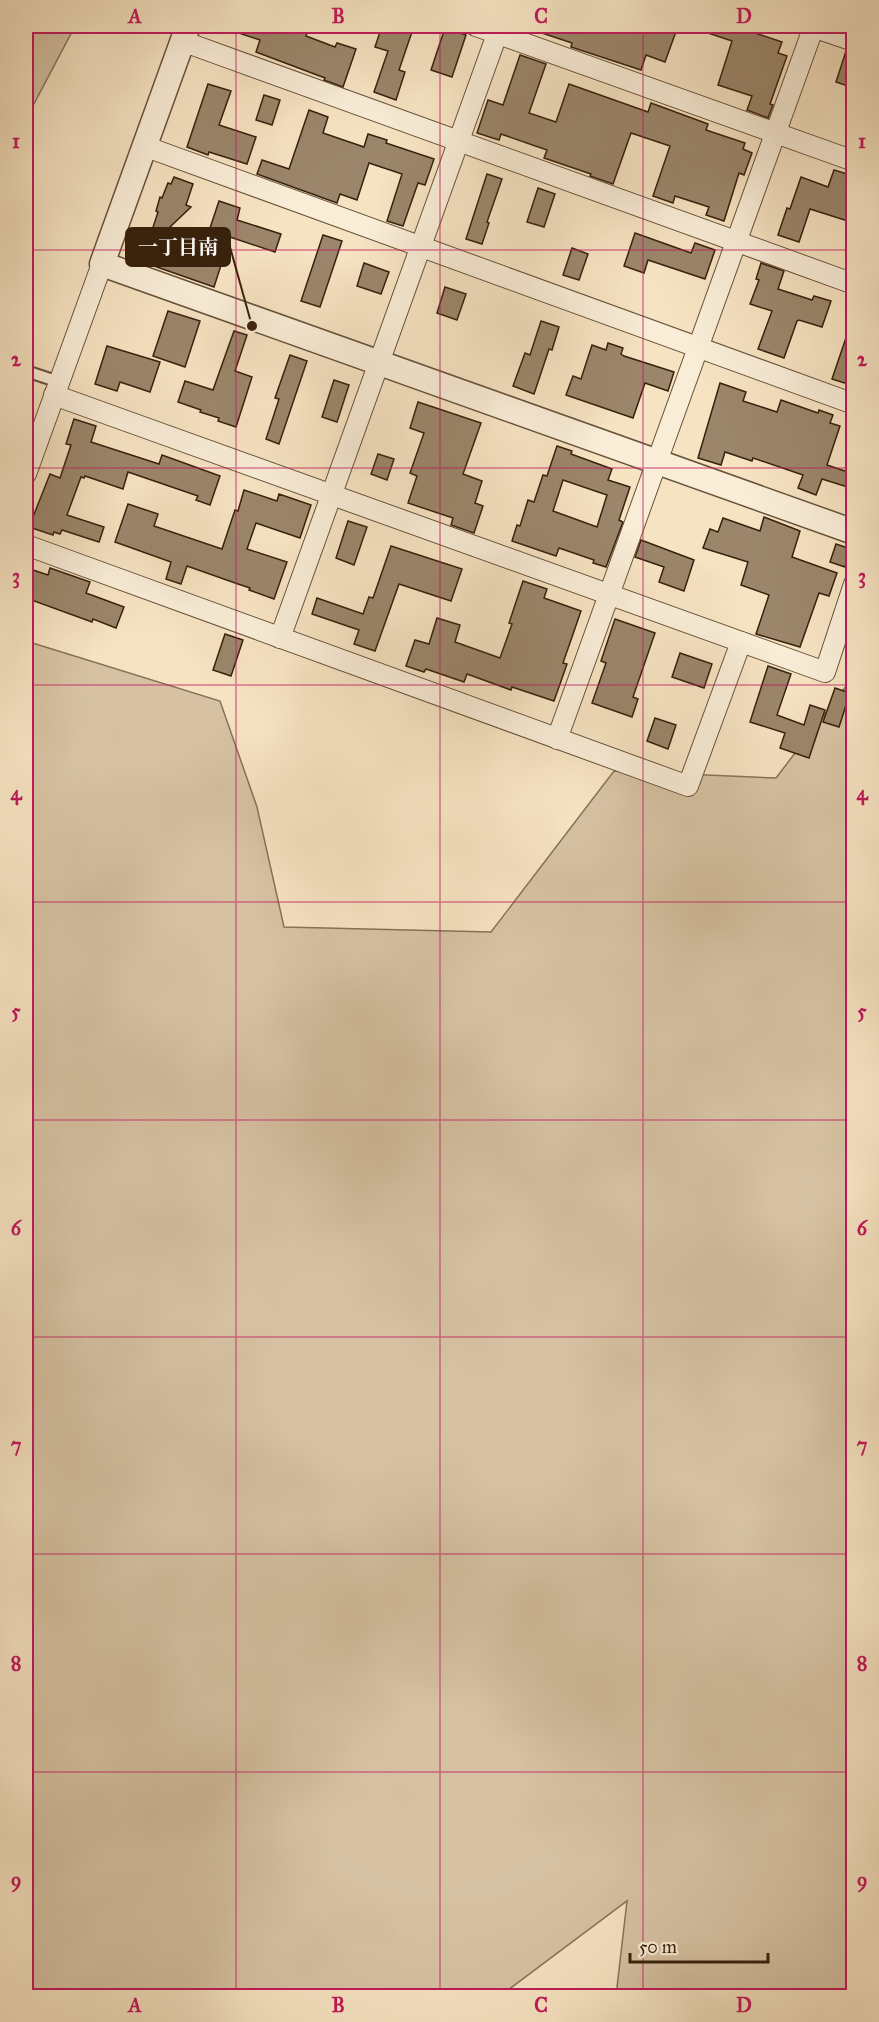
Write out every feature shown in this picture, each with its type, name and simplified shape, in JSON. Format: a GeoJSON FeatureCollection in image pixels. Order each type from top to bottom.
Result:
{"type":"FeatureCollection","features":[{"type":"Feature","properties":{"kind":"street"},"geometry":{"type":"LineString","coordinates":[[476,26],[499,29],[854,161]]}},
{"type":"Feature","properties":{"kind":"street"},"geometry":{"type":"LineString","coordinates":[[557,739],[812,26],[854,41]]}},
{"type":"Feature","properties":{"kind":"street"},"geometry":{"type":"LineString","coordinates":[[280,638],[499,29]]}},
{"type":"Feature","properties":{"kind":"street"},"geometry":{"type":"LineString","coordinates":[[26,474],[185,33],[459,141],[854,284]]}},
{"type":"Feature","properties":{"kind":"street"},"geometry":{"type":"LineString","coordinates":[[144,146],[854,404]]}},
{"type":"Feature","properties":{"kind":"street"},"geometry":{"type":"LineString","coordinates":[[102,264],[854,532]]}},
{"type":"Feature","properties":{"kind":"street"},"geometry":{"type":"LineString","coordinates":[[57,388],[332,495],[825,672],[854,584]]}},
{"type":"Feature","properties":{"kind":"street"},"geometry":{"type":"LineString","coordinates":[[26,545],[688,786],[741,642]]}},
{"type":"Feature","properties":{"kind":"lane"},"geometry":{"type":"LineString","coordinates":[[26,371],[57,388]]}},
{"type":"Feature","properties":{"kind":"shaded area"},"geometry":{"type":"Polygon","coordinates":[[[26,26],[75,26],[26,119],[26,26]]]}},
{"type":"Feature","properties":{"kind":"shaded area"},"geometry":{"type":"Polygon","coordinates":[[[26,641],[220,701],[257,807],[284,927],[491,932],[614,771],[776,778],[853,677],[853,1996],[616,1996],[627,1901],[500,1996],[26,1996],[26,641]]]}},
{"type":"Feature","properties":{"kind":"building"},"geometry":{"type":"Polygon","coordinates":[[[225,26],[297,26],[295,29],[307,33],[306,36],[335,47],[337,43],[356,49],[343,87],[256,52],[260,40],[224,28],[225,26]]]}},
{"type":"Feature","properties":{"kind":"building"},"geometry":{"type":"Polygon","coordinates":[[[382,26],[414,26],[399,70],[405,72],[396,100],[374,92],[388,51],[375,47],[382,26]]]}},
{"type":"Feature","properties":{"kind":"building"},"geometry":{"type":"Polygon","coordinates":[[[528,26],[678,26],[665,62],[646,55],[641,70],[571,47],[572,43],[527,28],[528,26]]]}},
{"type":"Feature","properties":{"kind":"building"},"geometry":{"type":"Polygon","coordinates":[[[693,26],[734,26],[782,42],[778,53],[787,56],[770,104],[773,105],[768,118],[747,110],[752,96],[718,85],[732,41],[693,28],[693,26]]]}},
{"type":"Feature","properties":{"kind":"building"},"geometry":{"type":"Polygon","coordinates":[[[445,28],[466,35],[452,77],[431,70],[445,28]]]}},
{"type":"Feature","properties":{"kind":"building"},"geometry":{"type":"Polygon","coordinates":[[[846,51],[854,53],[854,88],[836,82],[846,51]]]}},
{"type":"Feature","properties":{"kind":"building"},"geometry":{"type":"Polygon","coordinates":[[[520,55],[546,64],[529,113],[556,122],[569,84],[648,112],[651,103],[708,124],[706,130],[745,143],[743,149],[752,153],[744,175],[739,173],[724,221],[706,215],[709,207],[675,196],[673,203],[653,196],[670,146],[631,133],[613,184],[544,158],[547,150],[501,134],[499,140],[477,133],[488,100],[503,105],[520,55]]]}},
{"type":"Feature","properties":{"kind":"building"},"geometry":{"type":"Polygon","coordinates":[[[208,84],[231,91],[219,125],[256,137],[247,164],[209,152],[208,155],[187,147],[208,84]]]}},
{"type":"Feature","properties":{"kind":"building"},"geometry":{"type":"Polygon","coordinates":[[[264,95],[280,100],[272,125],[256,120],[264,95]]]}},
{"type":"Feature","properties":{"kind":"building"},"geometry":{"type":"Polygon","coordinates":[[[309,110],[328,117],[323,133],[364,147],[368,134],[387,140],[386,143],[434,159],[425,185],[418,183],[403,226],[387,221],[402,174],[369,163],[357,200],[340,194],[337,203],[257,174],[262,160],[289,169],[309,110]]]}},
{"type":"Feature","properties":{"kind":"building"},"geometry":{"type":"Polygon","coordinates":[[[834,170],[854,176],[854,223],[810,209],[799,242],[778,235],[801,177],[828,187],[834,170]]]}},
{"type":"Feature","properties":{"kind":"building"},"geometry":{"type":"Polygon","coordinates":[[[487,174],[502,179],[482,244],[466,239],[487,174]]]}},
{"type":"Feature","properties":{"kind":"building"},"geometry":{"type":"Polygon","coordinates":[[[174,177],[193,184],[186,205],[191,207],[170,227],[206,240],[219,201],[240,208],[237,220],[281,234],[275,252],[230,237],[214,287],[154,266],[158,253],[147,249],[145,252],[158,212],[156,211],[160,197],[162,198],[168,183],[171,184],[174,177]]]}},
{"type":"Feature","properties":{"kind":"building"},"geometry":{"type":"Polygon","coordinates":[[[538,188],[555,194],[544,227],[527,222],[538,188]]]}},
{"type":"Feature","properties":{"kind":"building"},"geometry":{"type":"Polygon","coordinates":[[[635,233],[691,253],[695,243],[715,250],[705,279],[648,260],[644,273],[624,266],[635,233]]]}},
{"type":"Feature","properties":{"kind":"building"},"geometry":{"type":"Polygon","coordinates":[[[323,235],[342,241],[320,307],[301,301],[323,235]]]}},
{"type":"Feature","properties":{"kind":"building"},"geometry":{"type":"Polygon","coordinates":[[[572,248],[588,254],[579,280],[563,275],[572,248]]]}},
{"type":"Feature","properties":{"kind":"building"},"geometry":{"type":"Polygon","coordinates":[[[364,263],[389,272],[381,294],[357,286],[364,263]]]}},
{"type":"Feature","properties":{"kind":"building"},"geometry":{"type":"Polygon","coordinates":[[[761,263],[784,271],[778,289],[812,300],[814,296],[831,301],[822,327],[797,321],[784,358],[758,349],[772,311],[750,304],[759,280],[756,279],[761,263]]]}},
{"type":"Feature","properties":{"kind":"building"},"geometry":{"type":"Polygon","coordinates":[[[445,287],[466,294],[457,320],[437,313],[445,287]]]}},
{"type":"Feature","properties":{"kind":"building"},"geometry":{"type":"Polygon","coordinates":[[[168,311],[200,321],[185,367],[153,356],[168,311]]]}},
{"type":"Feature","properties":{"kind":"building"},"geometry":{"type":"Polygon","coordinates":[[[541,321],[559,327],[534,394],[513,386],[525,353],[530,355],[541,321]]]}},
{"type":"Feature","properties":{"kind":"building"},"geometry":{"type":"Polygon","coordinates":[[[851,323],[854,323],[854,386],[832,379],[851,323]]]}},
{"type":"Feature","properties":{"kind":"building"},"geometry":{"type":"Polygon","coordinates":[[[234,331],[247,335],[235,371],[252,377],[236,427],[178,402],[185,381],[213,390],[234,331]]]}},
{"type":"Feature","properties":{"kind":"building"},"geometry":{"type":"Polygon","coordinates":[[[608,343],[623,348],[621,354],[624,356],[674,372],[668,391],[645,383],[633,418],[566,395],[573,376],[581,379],[592,345],[606,350],[608,343]]]}},
{"type":"Feature","properties":{"kind":"building"},"geometry":{"type":"Polygon","coordinates":[[[107,346],[160,362],[150,392],[120,382],[117,391],[95,384],[107,346]]]}},
{"type":"Feature","properties":{"kind":"building"},"geometry":{"type":"Polygon","coordinates":[[[290,355],[307,361],[279,444],[266,439],[279,399],[275,398],[290,355]]]}},
{"type":"Feature","properties":{"kind":"building"},"geometry":{"type":"Polygon","coordinates":[[[334,380],[349,385],[337,422],[322,417],[334,380]]]}},
{"type":"Feature","properties":{"kind":"building"},"geometry":{"type":"Polygon","coordinates":[[[720,383],[746,392],[743,401],[777,412],[781,400],[818,413],[819,410],[833,415],[830,423],[840,426],[827,465],[854,474],[854,489],[822,479],[816,495],[798,488],[803,475],[753,458],[752,461],[725,452],[721,465],[698,458],[720,383]]]}},
{"type":"Feature","properties":{"kind":"building"},"geometry":{"type":"Polygon","coordinates":[[[418,402],[481,423],[463,474],[482,481],[475,503],[483,506],[474,533],[451,525],[453,518],[408,503],[417,476],[410,473],[424,433],[410,428],[418,402]]]}},
{"type":"Feature","properties":{"kind":"building"},"geometry":{"type":"Polygon","coordinates":[[[74,419],[96,426],[91,442],[159,464],[162,455],[220,476],[210,505],[196,500],[198,496],[128,472],[123,489],[85,476],[81,477],[67,515],[104,527],[99,542],[62,530],[60,534],[54,532],[53,535],[29,527],[50,474],[60,478],[71,445],[66,444],[74,419]]]}},
{"type":"Feature","properties":{"kind":"building"},"geometry":{"type":"Polygon","coordinates":[[[557,446],[572,451],[571,454],[612,469],[608,480],[630,487],[619,520],[623,522],[606,567],[593,563],[594,560],[559,548],[556,556],[512,541],[517,525],[520,526],[528,500],[534,502],[543,475],[547,476],[557,446]],[[563,480],[553,511],[597,527],[607,495],[563,480]]]}},
{"type":"Feature","properties":{"kind":"building"},"geometry":{"type":"Polygon","coordinates":[[[378,454],[394,459],[387,480],[371,474],[378,454]]]}},
{"type":"Feature","properties":{"kind":"building"},"geometry":{"type":"Polygon","coordinates":[[[244,490],[277,501],[279,494],[311,505],[300,538],[256,523],[247,549],[287,562],[274,599],[187,566],[181,584],[166,579],[171,562],[115,542],[128,504],[158,514],[154,526],[222,549],[244,490]]]}},
{"type":"Feature","properties":{"kind":"building"},"geometry":{"type":"Polygon","coordinates":[[[764,517],[800,531],[792,557],[837,573],[829,596],[819,593],[800,647],[756,634],[769,595],[741,585],[748,562],[703,548],[710,529],[718,532],[723,518],[760,531],[764,517]]]}},
{"type":"Feature","properties":{"kind":"building"},"geometry":{"type":"Polygon","coordinates":[[[348,521],[367,527],[354,565],[336,558],[348,521]]]}},
{"type":"Feature","properties":{"kind":"building"},"geometry":{"type":"Polygon","coordinates":[[[641,540],[694,560],[684,591],[659,582],[664,567],[635,557],[641,540]]]}},
{"type":"Feature","properties":{"kind":"building"},"geometry":{"type":"Polygon","coordinates":[[[836,544],[851,549],[845,567],[830,562],[836,544]]]}},
{"type":"Feature","properties":{"kind":"building"},"geometry":{"type":"Polygon","coordinates":[[[391,546],[462,569],[451,601],[399,584],[375,651],[354,644],[359,630],[312,614],[317,598],[363,614],[369,597],[373,598],[391,546]]]}},
{"type":"Feature","properties":{"kind":"building"},"geometry":{"type":"Polygon","coordinates":[[[50,568],[90,582],[86,593],[124,607],[116,628],[93,619],[92,622],[26,598],[26,580],[30,569],[48,575],[50,568]]]}},
{"type":"Feature","properties":{"kind":"building"},"geometry":{"type":"Polygon","coordinates":[[[523,581],[547,589],[544,598],[581,611],[563,663],[567,664],[554,701],[512,687],[511,690],[467,674],[464,682],[426,669],[424,672],[406,666],[415,640],[429,644],[437,618],[460,625],[455,642],[500,658],[523,581]]]}},
{"type":"Feature","properties":{"kind":"building"},"geometry":{"type":"Polygon","coordinates":[[[615,619],[655,633],[633,697],[638,699],[632,717],[592,703],[606,663],[601,661],[615,619]]]}},
{"type":"Feature","properties":{"kind":"building"},"geometry":{"type":"Polygon","coordinates":[[[225,634],[243,640],[231,676],[213,670],[225,634]]]}},
{"type":"Feature","properties":{"kind":"building"},"geometry":{"type":"Polygon","coordinates":[[[680,653],[712,664],[704,688],[672,677],[680,653]]]}},
{"type":"Feature","properties":{"kind":"building"},"geometry":{"type":"Polygon","coordinates":[[[768,666],[791,674],[777,715],[804,725],[810,705],[825,710],[809,758],[780,748],[785,733],[750,722],[768,666]]]}},
{"type":"Feature","properties":{"kind":"building"},"geometry":{"type":"Polygon","coordinates":[[[835,688],[850,693],[839,727],[823,722],[835,688]]]}},
{"type":"Feature","properties":{"kind":"building"},"geometry":{"type":"Polygon","coordinates":[[[655,718],[676,725],[668,749],[647,741],[655,718]]]}},
{"type":"Feature","properties":{"kind":"place","name":"一丁目南"},"geometry":{"type":"Point","coordinates":[252,326]}}]}
